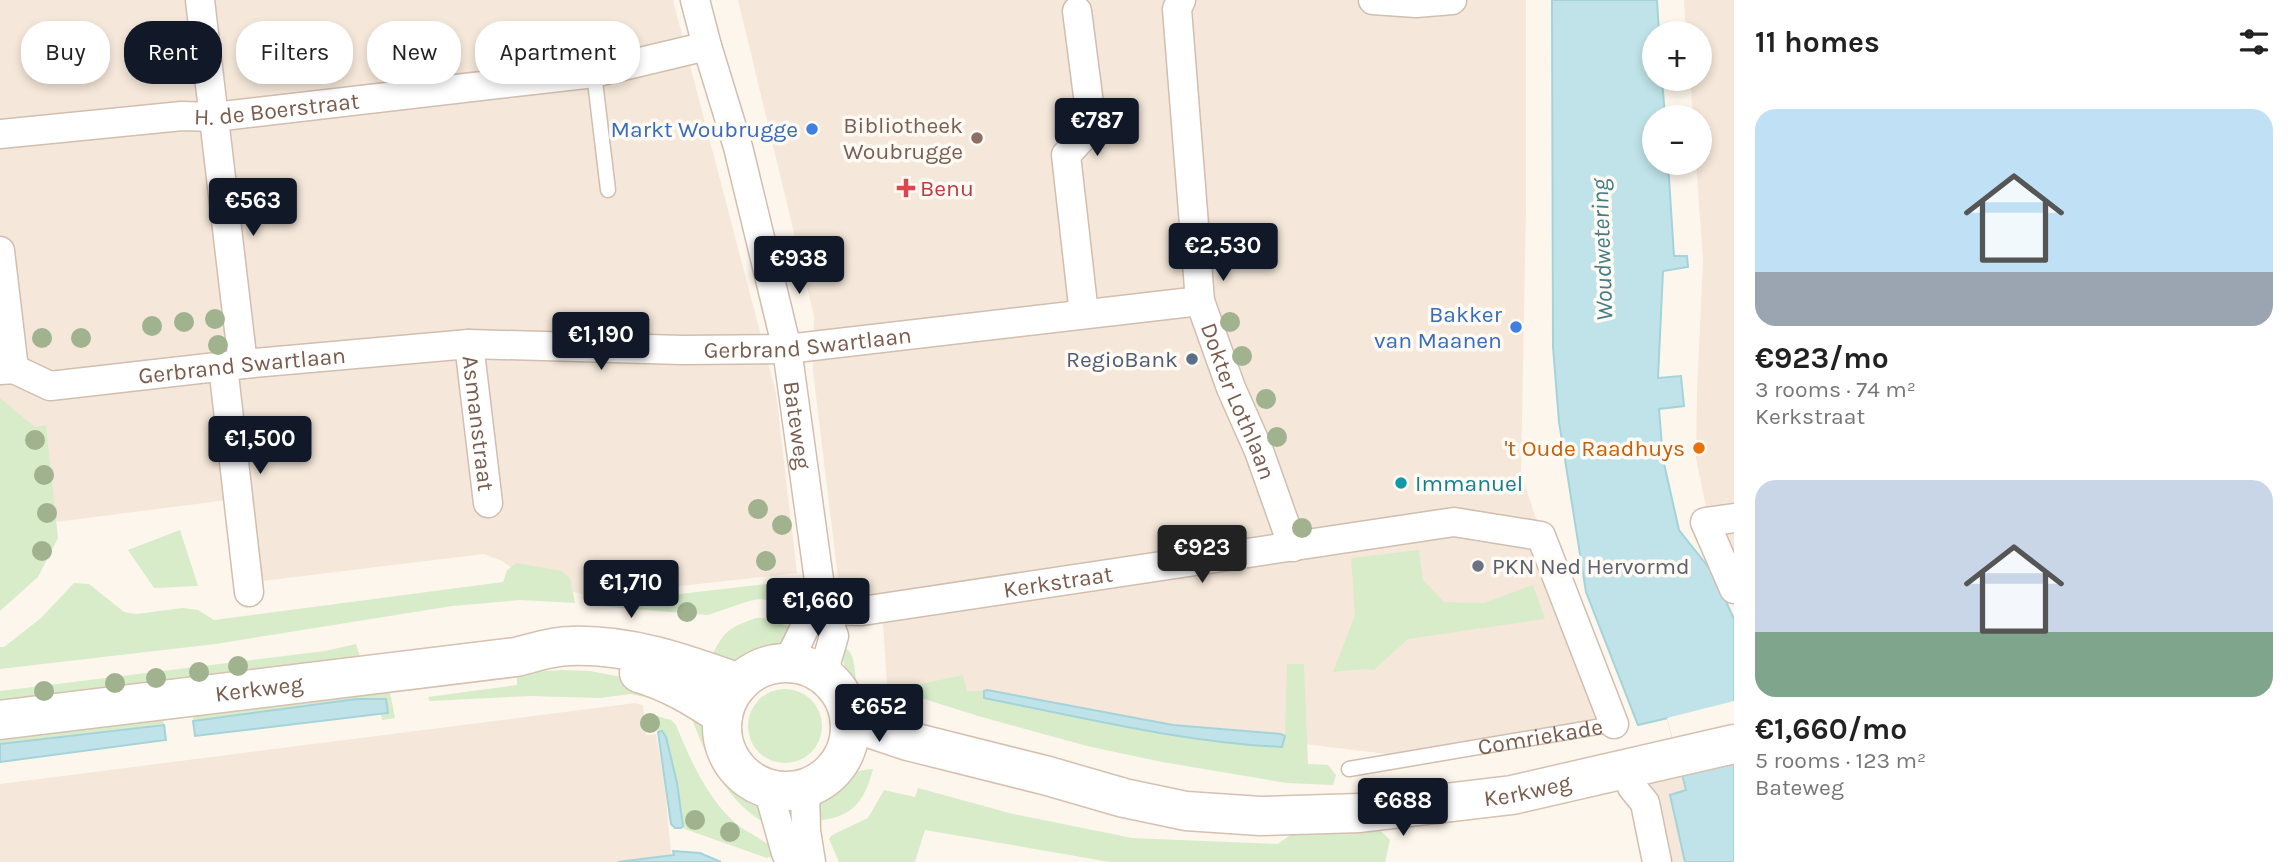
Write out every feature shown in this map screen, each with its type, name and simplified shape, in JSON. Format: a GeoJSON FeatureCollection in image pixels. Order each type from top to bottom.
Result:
{"type":"FeatureCollection","features":[{"type":"Feature","properties":{"kind":"main road","name":"Kerkweg"},"geometry":{"type":"LineString","coordinates":[[0,720],[516,657],[567,646],[611,647],[653,653],[731,700]]}},
{"type":"Feature","properties":{"kind":"main road"},"geometry":{"type":"LineString","coordinates":[[761,668],[805,668],[842,695],[848,738],[826,778],[805,788],[790,791],[768,789],[751,781],[732,761],[724,744],[731,700],[761,668]]}},
{"type":"Feature","properties":{"kind":"main road","name":"Kerkweg"},"geometry":{"type":"LineString","coordinates":[[848,738],[908,741],[1124,798],[1186,811],[1260,816],[1360,813],[1512,795],[1734,744]]}},
{"type":"Feature","properties":{"kind":"street"},"geometry":{"type":"LineString","coordinates":[[200,0],[214,117],[249,592]]}},
{"type":"Feature","properties":{"kind":"street","name":"Bateweg"},"geometry":{"type":"LineString","coordinates":[[695,0],[738,147],[787,349],[824,610],[834,636],[805,668]]}},
{"type":"Feature","properties":{"kind":"street","name":"Dokter Lothlaan"},"geometry":{"type":"LineString","coordinates":[[1181,0],[1177,9],[1200,301],[1231,388],[1259,451],[1293,547]]}},
{"type":"Feature","properties":{"kind":"street"},"geometry":{"type":"LineString","coordinates":[[1373,0],[1416,3],[1452,0]]}},
{"type":"Feature","properties":{"kind":"street"},"geometry":{"type":"LineString","coordinates":[[1077,11],[1092,127],[1066,155],[1084,314]]}},
{"type":"Feature","properties":{"kind":"street","name":"H. de Boerstraat"},"geometry":{"type":"LineString","coordinates":[[640,62],[707,46]]}},
{"type":"Feature","properties":{"kind":"street","name":"H. de Boerstraat"},"geometry":{"type":"LineString","coordinates":[[0,134],[182,116],[214,117],[499,84]]}},
{"type":"Feature","properties":{"kind":"street"},"geometry":{"type":"LineString","coordinates":[[0,251],[7,369]]}},
{"type":"Feature","properties":{"kind":"street","name":"Gerbrand Swartlaan"},"geometry":{"type":"LineString","coordinates":[[7,369],[50,386],[233,365],[469,344],[683,351],[787,349],[1200,301]]}},
{"type":"Feature","properties":{"kind":"street","name":"Asmanstraat"},"geometry":{"type":"LineString","coordinates":[[469,344],[488,503]]}},
{"type":"Feature","properties":{"kind":"street"},"geometry":{"type":"LineString","coordinates":[[1734,518],[1705,522],[1734,589]]}},
{"type":"Feature","properties":{"kind":"street","name":"Kerkstraat"},"geometry":{"type":"LineString","coordinates":[[824,610],[862,611],[1454,522],[1541,536]]}},
{"type":"Feature","properties":{"kind":"street","name":"Comriekade"},"geometry":{"type":"LineString","coordinates":[[1541,536],[1614,724]]}},
{"type":"Feature","properties":{"kind":"street"},"geometry":{"type":"LineString","coordinates":[[805,788],[806,831],[811,862]]}},
{"type":"Feature","properties":{"kind":"street"},"geometry":{"type":"LineString","coordinates":[[768,789],[786,853],[802,862]]}},
{"type":"Feature","properties":{"kind":"street"},"geometry":{"type":"LineString","coordinates":[[1639,795],[1657,862]]}},
{"type":"Feature","properties":{"kind":"lane"},"geometry":{"type":"LineString","coordinates":[[595,84],[608,190]]}},
{"type":"Feature","properties":{"kind":"lane","name":"Comriekade"},"geometry":{"type":"LineString","coordinates":[[1349,769],[1614,724]]}},
{"type":"Feature","properties":{"kind":"shaded area"},"geometry":{"type":"Polygon","coordinates":[[[0,0],[673,0],[776,393],[797,573],[591,596],[532,583],[502,561],[484,554],[254,582],[244,498],[0,529],[0,0]]]}},
{"type":"Feature","properties":{"kind":"shaded area"},"geometry":{"type":"Polygon","coordinates":[[[738,0],[1526,0],[1526,207],[1521,474],[1604,719],[1403,756],[1191,730],[887,684],[883,624],[838,578],[813,371],[814,316],[738,0]]]}},
{"type":"Feature","properties":{"kind":"shaded area"},"geometry":{"type":"Polygon","coordinates":[[[1684,0],[1734,0],[1734,574],[1706,507],[1696,458],[1703,260],[1697,175],[1712,175],[1712,105],[1692,105],[1691,91],[1712,91],[1712,21],[1685,21],[1684,0]]]}},
{"type":"Feature","properties":{"kind":"shaded area"},"geometry":{"type":"Polygon","coordinates":[[[635,703],[643,705],[646,735],[656,734],[664,780],[672,862],[0,862],[0,784],[635,703]]]}},
{"type":"Feature","properties":{"kind":"shaded area"},"geometry":{"type":"Polygon","coordinates":[[[1683,764],[1709,862],[1657,862],[1634,777],[1683,764]]]}},
{"type":"Feature","properties":{"kind":"green space"},"geometry":{"type":"Polygon","coordinates":[[[0,398],[35,427],[46,425],[58,538],[38,577],[0,611],[0,398]]]}},
{"type":"Feature","properties":{"kind":"green space"},"geometry":{"type":"Polygon","coordinates":[[[180,530],[198,586],[154,588],[128,550],[180,530]]]}},
{"type":"Feature","properties":{"kind":"green space"},"geometry":{"type":"Polygon","coordinates":[[[1419,550],[1423,580],[1444,602],[1484,603],[1533,585],[1545,619],[1408,639],[1374,670],[1333,672],[1355,615],[1351,558],[1419,550]]]}},
{"type":"Feature","properties":{"kind":"green space"},"geometry":{"type":"Polygon","coordinates":[[[517,563],[562,571],[570,578],[575,603],[520,600],[452,606],[215,644],[0,669],[0,647],[4,647],[41,618],[74,583],[89,584],[124,612],[136,614],[183,608],[198,610],[214,620],[503,582],[507,570],[517,563]]]}},
{"type":"Feature","properties":{"kind":"green space"},"geometry":{"type":"Polygon","coordinates":[[[800,580],[801,595],[798,601],[790,604],[760,599],[708,615],[585,605],[800,580]]]}},
{"type":"Feature","properties":{"kind":"green space"},"geometry":{"type":"Polygon","coordinates":[[[756,618],[794,628],[774,649],[738,664],[708,663],[717,645],[731,629],[756,618]]]}},
{"type":"Feature","properties":{"kind":"green space"},"geometry":{"type":"Polygon","coordinates":[[[356,644],[361,660],[0,704],[0,691],[325,651],[356,644]]]}},
{"type":"Feature","properties":{"kind":"green space"},"geometry":{"type":"Polygon","coordinates":[[[844,647],[853,659],[856,679],[861,689],[885,715],[865,706],[851,690],[845,669],[844,647]]]}},
{"type":"Feature","properties":{"kind":"green space"},"geometry":{"type":"Polygon","coordinates":[[[1287,664],[1304,664],[1308,764],[1328,765],[1336,775],[1333,785],[1287,783],[1087,746],[918,697],[912,686],[963,675],[967,691],[984,691],[985,698],[1169,735],[1282,747],[1285,736],[1287,664]]]}},
{"type":"Feature","properties":{"kind":"green space"},"geometry":{"type":"Polygon","coordinates":[[[590,671],[637,680],[670,703],[631,694],[600,698],[530,696],[430,701],[428,697],[517,685],[517,673],[590,671]]]}},
{"type":"Feature","properties":{"kind":"green space"},"geometry":{"type":"Polygon","coordinates":[[[389,687],[395,718],[382,720],[381,714],[388,713],[385,699],[357,699],[193,721],[193,715],[389,687]]]}},
{"type":"Feature","properties":{"kind":"green space"},"geometry":{"type":"Polygon","coordinates":[[[785,689],[806,695],[816,705],[822,726],[816,747],[806,757],[785,763],[764,757],[754,747],[748,726],[754,705],[764,695],[785,689]]]}},
{"type":"Feature","properties":{"kind":"green space"},"geometry":{"type":"Polygon","coordinates":[[[689,711],[706,722],[715,751],[730,776],[764,808],[763,822],[736,800],[726,787],[709,758],[689,711]]]}},
{"type":"Feature","properties":{"kind":"green space"},"geometry":{"type":"Polygon","coordinates":[[[657,716],[671,720],[676,725],[694,766],[718,805],[739,826],[776,849],[775,855],[767,858],[682,828],[677,783],[662,731],[658,732],[657,716]]]}},
{"type":"Feature","properties":{"kind":"green space"},"geometry":{"type":"Polygon","coordinates":[[[158,717],[163,719],[164,725],[0,744],[0,735],[158,717]]]}},
{"type":"Feature","properties":{"kind":"green space"},"geometry":{"type":"Polygon","coordinates":[[[873,769],[865,791],[854,807],[838,816],[814,821],[822,800],[834,784],[851,774],[873,769]]]}},
{"type":"Feature","properties":{"kind":"green space"},"geometry":{"type":"Polygon","coordinates":[[[918,788],[1013,814],[1132,838],[1278,844],[1293,833],[1378,828],[1390,840],[1385,862],[1110,862],[925,830],[915,862],[839,862],[829,839],[832,835],[868,818],[884,790],[915,797],[918,788]]]}},
{"type":"Feature","properties":{"kind":"water","name":"Woudwetering"},"geometry":{"type":"Polygon","coordinates":[[[1552,0],[1657,0],[1658,21],[1642,21],[1642,91],[1663,91],[1664,105],[1642,105],[1642,175],[1669,175],[1674,256],[1687,256],[1688,267],[1663,271],[1658,378],[1681,376],[1684,406],[1659,409],[1663,459],[1679,530],[1713,573],[1734,619],[1734,862],[1685,862],[1670,795],[1686,790],[1668,718],[1638,725],[1586,592],[1559,422],[1553,347],[1552,0]]]}},
{"type":"Feature","properties":{"kind":"water"},"geometry":{"type":"Polygon","coordinates":[[[984,691],[1173,725],[1285,736],[1282,747],[1170,735],[984,698],[984,691]]]}},
{"type":"Feature","properties":{"kind":"water"},"geometry":{"type":"Polygon","coordinates":[[[357,699],[386,699],[388,713],[195,736],[193,721],[357,699]]]}},
{"type":"Feature","properties":{"kind":"water"},"geometry":{"type":"Polygon","coordinates":[[[164,725],[166,740],[0,762],[0,744],[164,725]]]}},
{"type":"Feature","properties":{"kind":"water"},"geometry":{"type":"Polygon","coordinates":[[[662,731],[666,737],[677,783],[683,826],[681,828],[675,828],[671,824],[658,732],[662,731]]]}},
{"type":"Feature","properties":{"kind":"water"},"geometry":{"type":"Polygon","coordinates":[[[673,851],[700,853],[721,862],[618,862],[674,855],[673,851]]]}},
{"type":"Feature","properties":{"kind":"pier"},"geometry":{"type":"Polygon","coordinates":[[[1734,701],[1734,754],[1677,757],[1667,718],[1734,701]]]}},
{"type":"Feature","properties":{"kind":"place","name":"Markt Woubrugge"},"geometry":{"type":"Point","coordinates":[812,129]}},
{"type":"Feature","properties":{"kind":"place","name":"Bibliotheek Woubrugge"},"geometry":{"type":"Point","coordinates":[977,138]}},
{"type":"Feature","properties":{"kind":"place","name":"Benu"},"geometry":{"type":"Point","coordinates":[906,188]}},
{"type":"Feature","properties":{"kind":"place","name":"Bakker van Maanen"},"geometry":{"type":"Point","coordinates":[1516,327]}},
{"type":"Feature","properties":{"kind":"place","name":"RegioBank"},"geometry":{"type":"Point","coordinates":[1192,359]}},
{"type":"Feature","properties":{"kind":"place","name":"'t Oude Raadhuys"},"geometry":{"type":"Point","coordinates":[1699,448]}},
{"type":"Feature","properties":{"kind":"place","name":"Immanuel"},"geometry":{"type":"Point","coordinates":[1401,483]}},
{"type":"Feature","properties":{"kind":"place","name":"PKN Ned Hervormd"},"geometry":{"type":"Point","coordinates":[1478,566]}}]}
